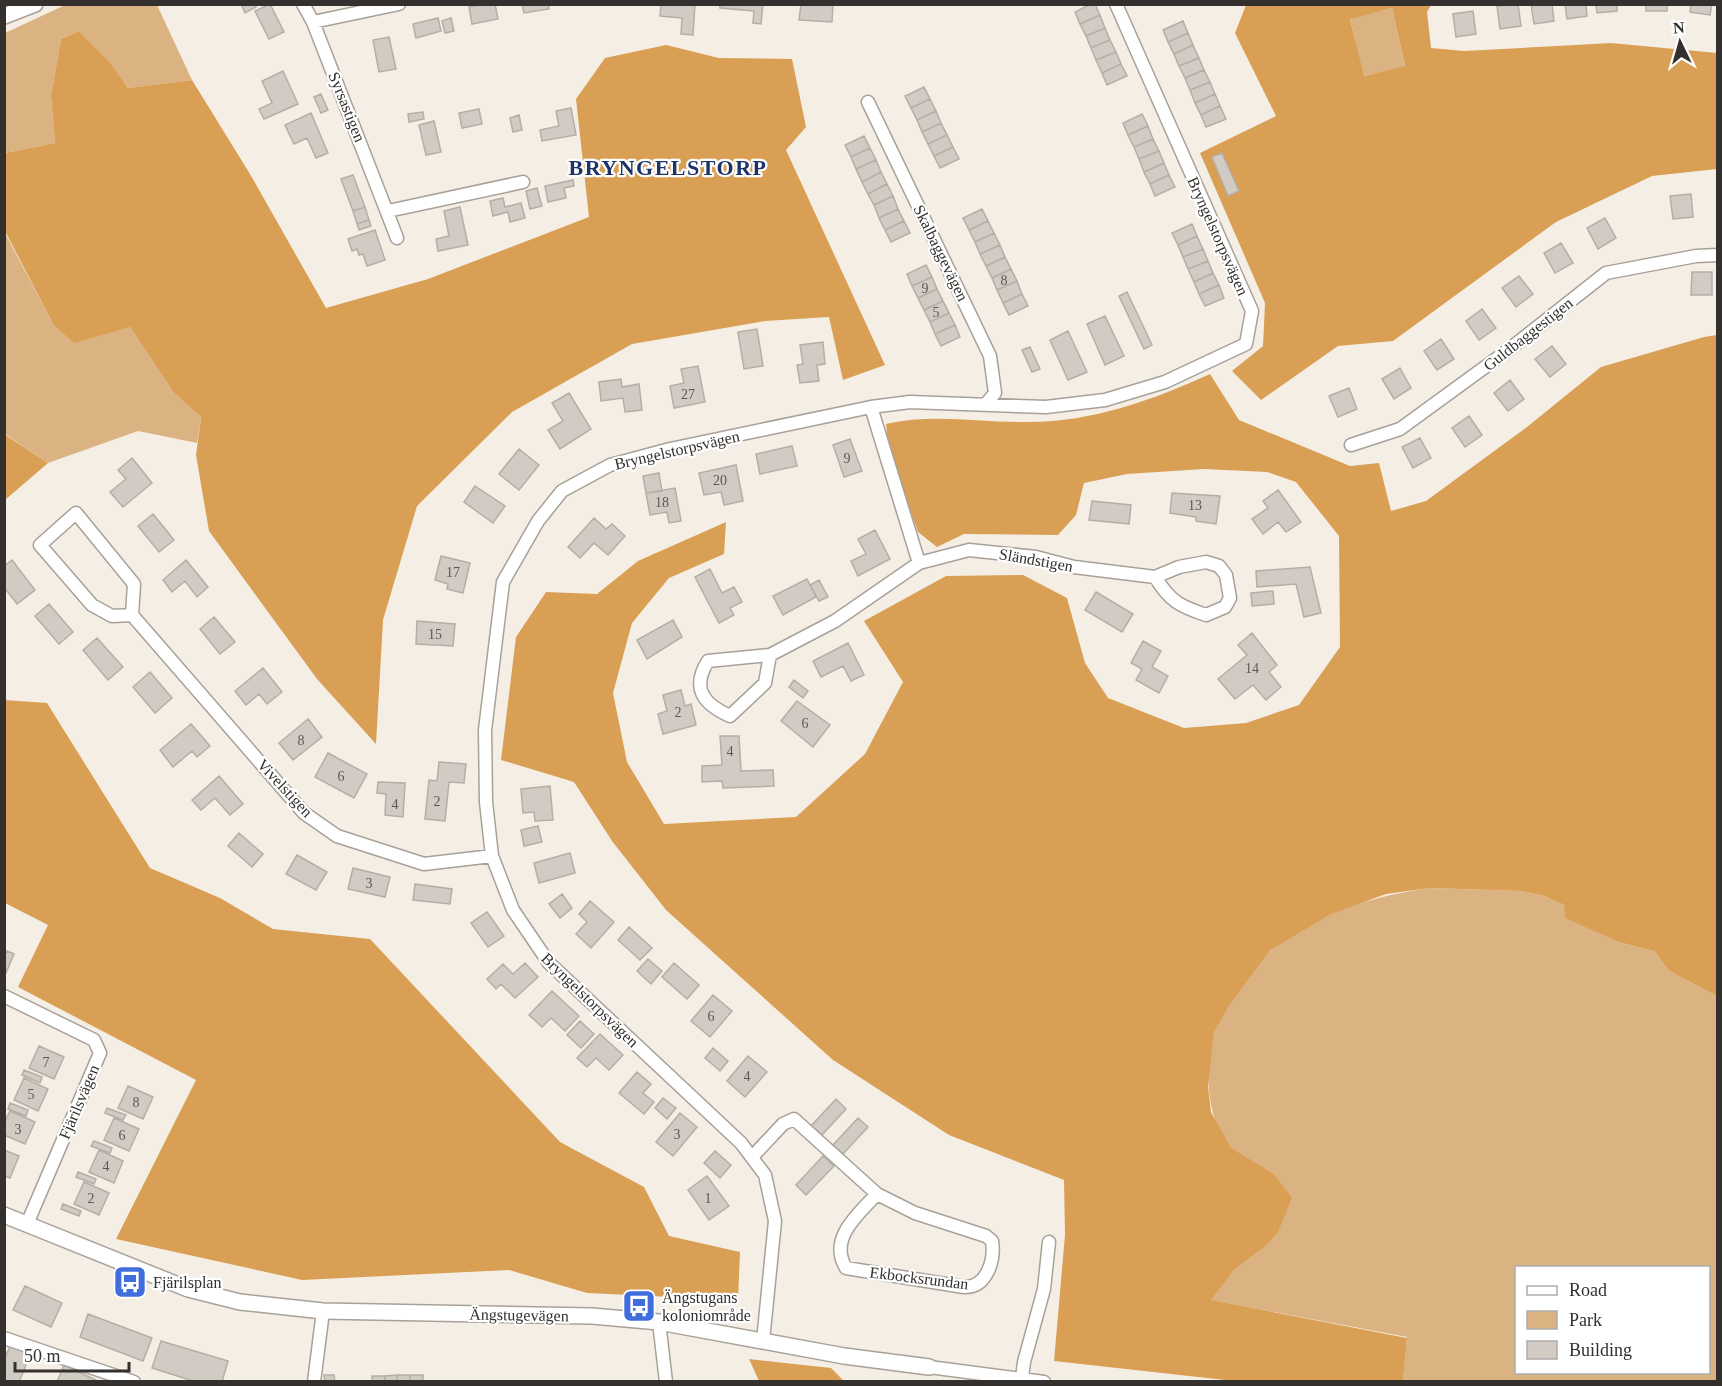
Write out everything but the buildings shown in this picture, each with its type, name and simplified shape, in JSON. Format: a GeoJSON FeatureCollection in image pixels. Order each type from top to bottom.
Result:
{"type":"FeatureCollection","features":[{"type":"Feature","properties":{"kind":"street"},"geometry":{"type":"LineString","coordinates":[[4,16],[35,4]]}},
{"type":"Feature","properties":{"kind":"street","name":"Syrsastigen"},"geometry":{"type":"LineString","coordinates":[[303,4],[313,22],[388,211],[396,238]]}},
{"type":"Feature","properties":{"kind":"street"},"geometry":{"type":"LineString","coordinates":[[313,22],[399,4]]}},
{"type":"Feature","properties":{"kind":"street","name":"Bryngelstorpsvägen"},"geometry":{"type":"LineString","coordinates":[[763,1341],[775,1221],[765,1175],[753,1156],[549,963],[513,910],[492,856],[486,802],[485,730],[503,582],[538,521],[562,491],[609,465],[670,449],[871,407],[910,402],[1046,407],[1105,400],[1165,382],[1246,345],[1252,311],[1116,4]]}},
{"type":"Feature","properties":{"kind":"street","name":"Skalbaggevägen"},"geometry":{"type":"LineString","coordinates":[[868,102],[990,356],[996,393],[985,405]]}},
{"type":"Feature","properties":{"kind":"street"},"geometry":{"type":"LineString","coordinates":[[388,211],[523,182]]}},
{"type":"Feature","properties":{"kind":"street","name":"Guldbaggestigen"},"geometry":{"type":"LineString","coordinates":[[1351,445],[1400,429],[1507,351],[1606,273],[1696,255],[1718,255]]}},
{"type":"Feature","properties":{"kind":"street"},"geometry":{"type":"LineString","coordinates":[[871,407],[919,563]]}},
{"type":"Feature","properties":{"kind":"street"},"geometry":{"type":"LineString","coordinates":[[76,513],[134,584],[132,615],[112,616],[92,605],[40,545],[76,513]]}},
{"type":"Feature","properties":{"kind":"street","name":"Sländstigen"},"geometry":{"type":"LineString","coordinates":[[770,655],[765,683],[729,716],[714,709],[700,693],[700,674],[708,662],[770,655],[835,621],[919,563],[969,550],[1036,557],[1074,567],[1155,577],[1206,562],[1219,566],[1226,575],[1230,598],[1225,607],[1206,615],[1187,609],[1168,598],[1155,577]]}},
{"type":"Feature","properties":{"kind":"street","name":"Vivelstigen"},"geometry":{"type":"LineString","coordinates":[[132,615],[304,813],[337,836],[424,864],[492,856]]}},
{"type":"Feature","properties":{"kind":"street","name":"Fjärilsvägen"},"geometry":{"type":"LineString","coordinates":[[4,996],[94,1040],[100,1053],[27,1224]]}},
{"type":"Feature","properties":{"kind":"street","name":"Ekbocksrundan"},"geometry":{"type":"LineString","coordinates":[[753,1156],[783,1124],[794,1119],[877,1194],[915,1213],[986,1236],[992,1241],[990,1267],[983,1281],[971,1287],[964,1287],[846,1268],[841,1260],[842,1235],[847,1226],[877,1194]]}},
{"type":"Feature","properties":{"kind":"street","name":"Ängstugevägen"},"geometry":{"type":"LineString","coordinates":[[4,1215],[188,1289],[240,1302],[322,1311],[592,1316],[659,1322],[844,1356],[1044,1382]]}},
{"type":"Feature","properties":{"kind":"street"},"geometry":{"type":"LineString","coordinates":[[1022,1378],[1023,1362],[1044,1288],[1049,1242]]}},
{"type":"Feature","properties":{"kind":"street"},"geometry":{"type":"LineString","coordinates":[[314,1382],[322,1311]]}},
{"type":"Feature","properties":{"kind":"street"},"geometry":{"type":"LineString","coordinates":[[659,1322],[666,1382]]}},
{"type":"Feature","properties":{"kind":"street"},"geometry":{"type":"LineString","coordinates":[[4,1338],[134,1382]]}},
{"type":"Feature","properties":{"kind":"green space"},"geometry":{"type":"Polygon","coordinates":[[[65,5],[157,5],[192,80],[128,88],[111,63],[79,31],[61,39],[51,96],[55,143],[5,153],[5,33],[65,5]]]}},
{"type":"Feature","properties":{"kind":"green space"},"geometry":{"type":"Polygon","coordinates":[[[1392,8],[1405,67],[1363,76],[1350,18],[1392,8]]]}},
{"type":"Feature","properties":{"kind":"green space"},"geometry":{"type":"Polygon","coordinates":[[[4,231],[53,324],[130,327],[174,393],[201,417],[197,443],[138,431],[48,463],[5,434],[4,231]]]}},
{"type":"Feature","properties":{"kind":"green space"},"geometry":{"type":"Polygon","coordinates":[[[1429,888],[1521,891],[1544,896],[1564,905],[1622,943],[1654,951],[1669,971],[1717,996],[1717,1381],[1403,1381],[1407,1337],[1210,1300],[1234,1270],[1266,1246],[1274,1174],[1235,1153],[1223,1138],[1217,1125],[1212,1110],[1208,1076],[1214,1032],[1231,1001],[1256,966],[1286,937],[1324,916],[1389,896],[1429,888]]]}},
{"type":"Feature","properties":{"kind":"shaded area"},"geometry":{"type":"Polygon","coordinates":[[[1246,5],[1431,5],[1427,12],[1431,48],[1464,51],[1611,43],[1717,53],[1717,169],[1652,176],[1556,222],[1393,341],[1338,346],[1261,400],[1232,371],[1263,346],[1265,303],[1200,153],[1276,116],[1235,33],[1246,5]],[[1392,8],[1350,19],[1364,76],[1405,66],[1392,8]]]}},
{"type":"Feature","properties":{"kind":"shaded area"},"geometry":{"type":"Polygon","coordinates":[[[79,31],[111,63],[128,88],[192,80],[250,174],[326,308],[428,279],[589,217],[576,99],[605,58],[666,45],[719,58],[792,59],[806,127],[786,150],[885,365],[843,380],[829,317],[765,321],[632,344],[512,412],[417,506],[383,620],[376,744],[317,679],[209,531],[196,455],[201,417],[174,393],[130,327],[74,343],[53,324],[5,231],[5,153],[55,143],[51,96],[61,39],[79,31]]]}},
{"type":"Feature","properties":{"kind":"shaded area"},"geometry":{"type":"Polygon","coordinates":[[[1717,335],[1717,996],[1669,971],[1654,951],[1622,943],[1565,918],[1564,905],[1544,896],[1521,891],[1429,888],[1386,894],[1331,914],[1270,950],[1230,1004],[1214,1032],[1208,1086],[1211,1112],[1231,1148],[1274,1174],[1292,1198],[1278,1232],[1266,1246],[1234,1270],[1211,1300],[1407,1338],[1403,1381],[1234,1381],[1054,1361],[1065,1235],[1064,1180],[949,1135],[833,1060],[666,910],[612,841],[574,782],[501,760],[516,637],[546,592],[597,594],[638,561],[726,522],[724,554],[669,578],[632,623],[613,693],[627,762],[664,824],[796,817],[865,754],[903,682],[864,621],[946,576],[1023,575],[1067,598],[1085,663],[1108,698],[1184,728],[1246,723],[1299,705],[1340,647],[1339,536],[1296,482],[1267,472],[1204,469],[1127,474],[1084,483],[1076,515],[1058,535],[964,534],[937,547],[918,532],[889,453],[886,424],[921,419],[1029,422],[1076,418],[1144,401],[1210,374],[1239,420],[1350,466],[1379,463],[1391,511],[1426,501],[1527,427],[1601,367],[1717,335]]]}},
{"type":"Feature","properties":{"kind":"shaded area"},"geometry":{"type":"Polygon","coordinates":[[[4,434],[48,463],[5,500],[4,500],[4,434]]]}},
{"type":"Feature","properties":{"kind":"shaded area"},"geometry":{"type":"Polygon","coordinates":[[[4,700],[47,703],[150,868],[220,898],[273,929],[370,939],[560,1142],[644,1187],[669,1236],[740,1252],[738,1300],[587,1293],[509,1270],[302,1280],[116,1239],[196,1080],[18,987],[48,925],[5,903],[4,700]]]}},
{"type":"Feature","properties":{"kind":"shaded area"},"geometry":{"type":"Polygon","coordinates":[[[749,1359],[831,1368],[844,1381],[759,1381],[749,1359]]]}},
{"type":"Feature","properties":{"kind":"place","name":"Fjärilsplan"},"geometry":{"type":"Point","coordinates":[130,1282]}},
{"type":"Feature","properties":{"kind":"place","name":"Ängstugans koloniområde"},"geometry":{"type":"Point","coordinates":[639,1306]}},
{"type":"Feature","properties":{"kind":"district","name":"BRYNGELSTORP"},"geometry":{"type":"Point","coordinates":[668,167]}}]}
